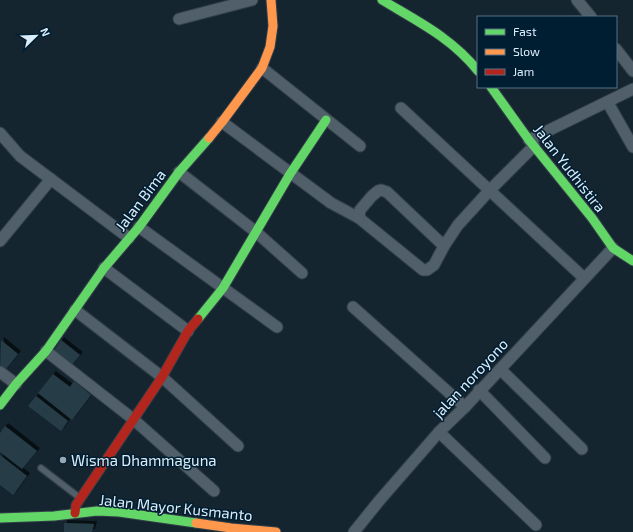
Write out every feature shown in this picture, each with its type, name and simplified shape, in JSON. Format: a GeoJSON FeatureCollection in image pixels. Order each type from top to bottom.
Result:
{"type":"FeatureCollection","features":[{"type":"Feature","properties":{"kind":"street"},"geometry":{"type":"LineString","coordinates":[[179,19],[252,0]]}},
{"type":"Feature","properties":{"kind":"street","name":"Jalan Bima"},"geometry":{"type":"LineString","coordinates":[[0,405],[16,384],[46,351],[104,268],[128,238],[139,227],[179,172],[222,122],[262,68],[270,47],[273,26],[271,0]]}},
{"type":"Feature","properties":{"kind":"street"},"geometry":{"type":"LineString","coordinates":[[382,0],[441,35],[467,57],[477,70]]}},
{"type":"Feature","properties":{"kind":"street"},"geometry":{"type":"LineString","coordinates":[[577,0],[590,16]]}},
{"type":"Feature","properties":{"kind":"street"},"geometry":{"type":"LineString","coordinates":[[617,50],[631,64]]}},
{"type":"Feature","properties":{"kind":"street"},"geometry":{"type":"LineString","coordinates":[[262,68],[360,146]]}},
{"type":"Feature","properties":{"kind":"street","name":"Jalan Yudhistira"},"geometry":{"type":"LineString","coordinates":[[492,88],[532,143],[584,207],[613,248],[633,260]]}},
{"type":"Feature","properties":{"kind":"street"},"geometry":{"type":"LineString","coordinates":[[222,122],[330,203],[359,218],[423,270],[427,270],[434,265],[444,246],[458,225],[532,143],[633,89]]}},
{"type":"Feature","properties":{"kind":"street"},"geometry":{"type":"LineString","coordinates":[[608,102],[633,147]]}},
{"type":"Feature","properties":{"kind":"street"},"geometry":{"type":"LineString","coordinates":[[401,108],[584,278]]}},
{"type":"Feature","properties":{"kind":"street"},"geometry":{"type":"LineString","coordinates":[[75,513],[76,505],[162,377],[188,331],[223,288],[290,174],[326,120]]}},
{"type":"Feature","properties":{"kind":"street"},"geometry":{"type":"LineString","coordinates":[[0,133],[20,156],[128,238]]}},
{"type":"Feature","properties":{"kind":"street"},"geometry":{"type":"LineString","coordinates":[[179,172],[256,232],[302,273]]}},
{"type":"Feature","properties":{"kind":"street"},"geometry":{"type":"LineString","coordinates":[[0,241],[50,179]]}},
{"type":"Feature","properties":{"kind":"street"},"geometry":{"type":"LineString","coordinates":[[359,218],[360,210],[372,196],[381,190],[387,192],[444,246]]}},
{"type":"Feature","properties":{"kind":"street"},"geometry":{"type":"LineString","coordinates":[[139,227],[277,327]]}},
{"type":"Feature","properties":{"kind":"street","name":"jalan noroyono"},"geometry":{"type":"LineString","coordinates":[[354,532],[439,432],[465,407],[479,390],[613,248]]}},
{"type":"Feature","properties":{"kind":"street"},"geometry":{"type":"LineString","coordinates":[[104,268],[188,331]]}},
{"type":"Feature","properties":{"kind":"street"},"geometry":{"type":"LineString","coordinates":[[353,307],[465,407]]}},
{"type":"Feature","properties":{"kind":"street"},"geometry":{"type":"LineString","coordinates":[[75,310],[162,377],[238,446]]}},
{"type":"Feature","properties":{"kind":"street"},"geometry":{"type":"LineString","coordinates":[[46,351],[133,420],[214,491]]}},
{"type":"Feature","properties":{"kind":"street"},"geometry":{"type":"LineString","coordinates":[[500,369],[582,449]]}},
{"type":"Feature","properties":{"kind":"street"},"geometry":{"type":"LineString","coordinates":[[0,372],[16,384]]}},
{"type":"Feature","properties":{"kind":"street"},"geometry":{"type":"LineString","coordinates":[[479,390],[545,458]]}},
{"type":"Feature","properties":{"kind":"street"},"geometry":{"type":"LineString","coordinates":[[439,432],[536,525]]}},
{"type":"Feature","properties":{"kind":"street","name":"Jalan Mayor Kusmanto"},"geometry":{"type":"LineString","coordinates":[[0,518],[54,516],[97,511],[119,512],[231,528],[276,532]]}},
{"type":"Feature","properties":{"kind":"lane"},"geometry":{"type":"LineString","coordinates":[[41,468],[81,498]]}},
{"type":"Feature","properties":{"kind":"building"},"geometry":{"type":"Polygon","coordinates":[[[1,340],[18,354],[3,373],[0,371],[1,340]]]}},
{"type":"Feature","properties":{"kind":"building"},"geometry":{"type":"Polygon","coordinates":[[[61,340],[80,355],[71,366],[53,352],[61,340]]]}},
{"type":"Feature","properties":{"kind":"building"},"geometry":{"type":"Polygon","coordinates":[[[53,374],[70,387],[74,381],[91,395],[72,420],[38,393],[53,374]]]}},
{"type":"Feature","properties":{"kind":"building"},"geometry":{"type":"Polygon","coordinates":[[[36,396],[68,421],[61,431],[28,406],[36,396]]]}},
{"type":"Feature","properties":{"kind":"building"},"geometry":{"type":"Polygon","coordinates":[[[5,426],[37,451],[22,469],[0,452],[0,433],[5,426]]]}},
{"type":"Feature","properties":{"kind":"building"},"geometry":{"type":"Polygon","coordinates":[[[0,455],[27,476],[13,495],[0,485],[0,455]]]}},
{"type":"Feature","properties":{"kind":"building"},"geometry":{"type":"Polygon","coordinates":[[[64,523],[94,524],[92,532],[64,532],[64,523]]]}},
{"type":"Feature","properties":{"kind":"traffic: fast"},"geometry":{"type":"LineString","coordinates":[[382,0],[433,31],[457,49],[477,70]]}},
{"type":"Feature","properties":{"kind":"traffic: fast"},"geometry":{"type":"LineString","coordinates":[[492,88],[529,140],[592,218],[613,248],[633,261]]}},
{"type":"Feature","properties":{"kind":"traffic: fast"},"geometry":{"type":"LineString","coordinates":[[198,319],[223,288],[290,174],[326,120]]}},
{"type":"Feature","properties":{"kind":"traffic: fast"},"geometry":{"type":"LineString","coordinates":[[0,405],[16,384],[46,351],[104,268],[139,227],[179,172],[209,138]]}},
{"type":"Feature","properties":{"kind":"traffic: fast"},"geometry":{"type":"LineString","coordinates":[[0,518],[54,516],[97,511],[119,512],[196,523]]}},
{"type":"Feature","properties":{"kind":"traffic: slow"},"geometry":{"type":"LineString","coordinates":[[209,138],[262,68],[270,47],[273,26],[271,0]]}},
{"type":"Feature","properties":{"kind":"traffic: slow"},"geometry":{"type":"LineString","coordinates":[[196,523],[276,532]]}},
{"type":"Feature","properties":{"kind":"traffic: jam"},"geometry":{"type":"LineString","coordinates":[[75,513],[76,505],[162,377],[188,331],[198,319]]}},
{"type":"Feature","properties":{"kind":"place","name":"Wisma Dhammaguna"},"geometry":{"type":"Point","coordinates":[63,460]}}]}
